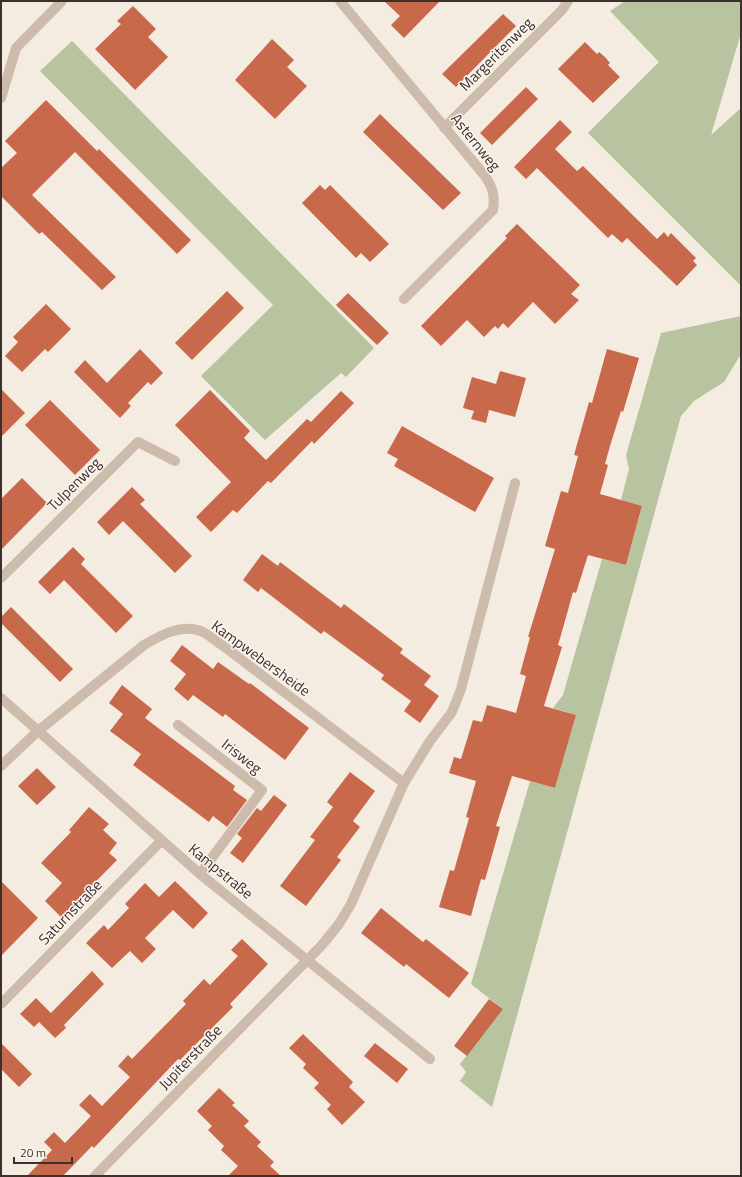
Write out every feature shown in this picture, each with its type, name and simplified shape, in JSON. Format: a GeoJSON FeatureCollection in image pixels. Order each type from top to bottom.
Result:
{"type":"FeatureCollection","features":[{"type":"Feature","properties":{"kind":"street"},"geometry":{"type":"LineString","coordinates":[[1,98],[16,48],[62,1]]}},
{"type":"Feature","properties":{"kind":"street","name":"Asternweg"},"geometry":{"type":"LineString","coordinates":[[340,1],[485,176],[492,186],[495,197],[493,210],[404,299]]}},
{"type":"Feature","properties":{"kind":"street","name":"Margeritenweg"},"geometry":{"type":"LineString","coordinates":[[444,128],[562,10],[568,1]]}},
{"type":"Feature","properties":{"kind":"street","name":"Tulpenweg"},"geometry":{"type":"LineString","coordinates":[[1,578],[138,442],[175,462]]}},
{"type":"Feature","properties":{"kind":"street"},"geometry":{"type":"LineString","coordinates":[[307,960],[339,924],[351,904],[404,783],[430,741],[452,712],[461,689],[515,483]]}},
{"type":"Feature","properties":{"kind":"street","name":"Kampwebersheide"},"geometry":{"type":"LineString","coordinates":[[1,766],[38,731],[112,670],[162,634],[178,630],[201,631],[222,645],[404,783]]}},
{"type":"Feature","properties":{"kind":"street","name":"Kampstraße"},"geometry":{"type":"LineString","coordinates":[[1,698],[200,874],[430,1059]]}},
{"type":"Feature","properties":{"kind":"street","name":"Irisweg"},"geometry":{"type":"LineString","coordinates":[[178,725],[262,790],[200,874]]}},
{"type":"Feature","properties":{"kind":"street","name":"Saturnstraße"},"geometry":{"type":"LineString","coordinates":[[1,1004],[161,841]]}},
{"type":"Feature","properties":{"kind":"street","name":"Jupiterstraße"},"geometry":{"type":"LineString","coordinates":[[96,1176],[307,960]]}},
{"type":"Feature","properties":{"kind":"green space"},"geometry":{"type":"Polygon","coordinates":[[[625,1],[741,1],[741,33],[711,135],[741,108],[741,286],[588,133],[659,62],[610,11],[625,1]]]}},
{"type":"Feature","properties":{"kind":"green space"},"geometry":{"type":"Polygon","coordinates":[[[72,41],[374,348],[346,377],[341,373],[265,440],[201,376],[273,305],[40,71],[72,41]]]}},
{"type":"Feature","properties":{"kind":"green space"},"geometry":{"type":"Polygon","coordinates":[[[741,316],[741,354],[724,382],[694,401],[681,416],[492,1107],[460,1081],[466,1072],[460,1064],[503,1009],[471,984],[530,781],[555,788],[576,715],[553,708],[563,695],[602,559],[626,565],[642,507],[621,500],[629,469],[626,455],[661,333],[741,316]]]}},
{"type":"Feature","properties":{"kind":"building"},"geometry":{"type":"Polygon","coordinates":[[[384,1],[440,1],[404,38],[391,25],[400,16],[384,1]]]}},
{"type":"Feature","properties":{"kind":"building"},"geometry":{"type":"Polygon","coordinates":[[[133,6],[156,29],[148,37],[168,57],[135,90],[95,49],[121,24],[117,21],[133,6]]]}},
{"type":"Feature","properties":{"kind":"building"},"geometry":{"type":"Polygon","coordinates":[[[503,14],[516,26],[456,87],[442,74],[503,14]]]}},
{"type":"Feature","properties":{"kind":"building"},"geometry":{"type":"Polygon","coordinates":[[[272,39],[294,60],[287,67],[307,86],[275,119],[235,80],[272,39]]]}},
{"type":"Feature","properties":{"kind":"building"},"geometry":{"type":"Polygon","coordinates":[[[585,42],[597,54],[599,52],[605,57],[610,63],[608,65],[620,77],[593,103],[558,69],[585,42]]]}},
{"type":"Feature","properties":{"kind":"building"},"geometry":{"type":"Polygon","coordinates":[[[526,87],[538,99],[492,145],[480,133],[526,87]]]}},
{"type":"Feature","properties":{"kind":"building"},"geometry":{"type":"Polygon","coordinates":[[[46,100],[97,151],[99,149],[191,240],[177,254],[75,152],[32,195],[116,277],[102,290],[42,232],[39,234],[1,196],[1,168],[17,153],[5,141],[46,100]]]}},
{"type":"Feature","properties":{"kind":"building"},"geometry":{"type":"Polygon","coordinates":[[[380,114],[461,193],[443,210],[363,132],[380,114]]]}},
{"type":"Feature","properties":{"kind":"building"},"geometry":{"type":"Polygon","coordinates":[[[560,120],[572,132],[555,149],[577,171],[583,166],[657,239],[664,232],[668,237],[671,233],[696,258],[693,261],[697,265],[677,286],[627,238],[622,243],[612,234],[608,238],[537,168],[526,179],[514,167],[560,120]]]}},
{"type":"Feature","properties":{"kind":"building"},"geometry":{"type":"Polygon","coordinates":[[[320,185],[325,190],[330,185],[389,244],[370,262],[361,253],[356,258],[302,203],[320,185]]]}},
{"type":"Feature","properties":{"kind":"building"},"geometry":{"type":"Polygon","coordinates":[[[517,224],[580,285],[571,294],[579,300],[555,324],[533,302],[508,328],[503,323],[498,329],[495,326],[484,337],[467,320],[441,346],[421,326],[507,238],[505,236],[517,224]]]}},
{"type":"Feature","properties":{"kind":"building"},"geometry":{"type":"Polygon","coordinates":[[[227,291],[244,308],[192,360],[175,343],[227,291]]]}},
{"type":"Feature","properties":{"kind":"building"},"geometry":{"type":"Polygon","coordinates":[[[348,293],[389,333],[377,345],[336,305],[348,293]]]}},
{"type":"Feature","properties":{"kind":"building"},"geometry":{"type":"Polygon","coordinates":[[[46,304],[71,329],[48,352],[45,349],[22,372],[5,356],[18,342],[13,337],[46,304]]]}},
{"type":"Feature","properties":{"kind":"building"},"geometry":{"type":"Polygon","coordinates":[[[140,349],[163,373],[151,385],[148,382],[128,403],[131,406],[120,418],[74,372],[85,360],[107,383],[140,349]]]}},
{"type":"Feature","properties":{"kind":"building"},"geometry":{"type":"Polygon","coordinates":[[[607,349],[639,358],[623,412],[621,411],[610,446],[605,464],[608,465],[600,494],[642,506],[626,565],[588,555],[576,593],[573,592],[558,645],[562,647],[544,706],[576,715],[555,788],[512,776],[496,826],[500,827],[485,880],[481,879],[471,916],[439,907],[450,870],[454,871],[469,818],[466,817],[476,781],[449,773],[454,757],[461,759],[473,720],[482,722],[487,705],[516,713],[526,676],[520,674],[530,637],[528,637],[555,549],[545,546],[561,491],[568,493],[578,456],[574,455],[589,402],[592,403],[607,349]]]}},
{"type":"Feature","properties":{"kind":"building"},"geometry":{"type":"Polygon","coordinates":[[[500,371],[526,378],[515,417],[489,410],[486,423],[471,419],[474,411],[463,408],[472,377],[496,384],[500,371]]]}},
{"type":"Feature","properties":{"kind":"building"},"geometry":{"type":"Polygon","coordinates":[[[1,389],[25,413],[1,437],[1,389]]]}},
{"type":"Feature","properties":{"kind":"building"},"geometry":{"type":"Polygon","coordinates":[[[210,390],[250,431],[244,438],[266,460],[307,419],[311,422],[341,391],[354,403],[314,444],[312,441],[271,483],[268,481],[237,513],[233,510],[211,532],[196,517],[231,482],[175,425],[210,390]]]}},
{"type":"Feature","properties":{"kind":"building"},"geometry":{"type":"Polygon","coordinates":[[[50,400],[100,450],[75,475],[25,425],[50,400]]]}},
{"type":"Feature","properties":{"kind":"building"},"geometry":{"type":"Polygon","coordinates":[[[402,426],[494,478],[475,512],[394,466],[398,459],[387,453],[402,426]]]}},
{"type":"Feature","properties":{"kind":"building"},"geometry":{"type":"Polygon","coordinates":[[[22,478],[47,503],[1,550],[1,499],[22,478]]]}},
{"type":"Feature","properties":{"kind":"building"},"geometry":{"type":"Polygon","coordinates":[[[132,487],[145,500],[140,504],[192,556],[175,573],[123,521],[109,535],[97,522],[132,487]]]}},
{"type":"Feature","properties":{"kind":"building"},"geometry":{"type":"Polygon","coordinates":[[[73,547],[85,559],[81,564],[133,616],[116,633],[64,580],[50,594],[38,582],[73,547]]]}},
{"type":"Feature","properties":{"kind":"building"},"geometry":{"type":"Polygon","coordinates":[[[262,554],[278,566],[280,562],[341,608],[344,604],[403,649],[400,653],[431,676],[424,685],[439,696],[420,723],[404,711],[411,701],[381,679],[384,675],[324,631],[321,634],[261,588],[258,592],[243,580],[262,554]]]}},
{"type":"Feature","properties":{"kind":"building"},"geometry":{"type":"Polygon","coordinates":[[[11,607],[73,669],[60,682],[1,623],[1,617],[11,607]]]}},
{"type":"Feature","properties":{"kind":"building"},"geometry":{"type":"Polygon","coordinates":[[[182,645],[213,669],[218,662],[249,684],[250,683],[309,728],[285,760],[225,714],[223,717],[193,695],[188,701],[174,689],[186,674],[170,661],[182,645]]]}},
{"type":"Feature","properties":{"kind":"building"},"geometry":{"type":"Polygon","coordinates":[[[122,685],[152,709],[145,718],[235,786],[233,790],[247,800],[227,827],[213,816],[209,822],[133,765],[141,754],[110,731],[123,714],[109,703],[122,685]]]}},
{"type":"Feature","properties":{"kind":"building"},"geometry":{"type":"Polygon","coordinates":[[[37,768],[56,787],[37,805],[18,786],[37,768]]]}},
{"type":"Feature","properties":{"kind":"building"},"geometry":{"type":"Polygon","coordinates":[[[350,772],[375,791],[353,821],[360,827],[337,857],[341,860],[306,906],[280,886],[315,840],[310,837],[333,807],[327,802],[350,772]]]}},
{"type":"Feature","properties":{"kind":"building"},"geometry":{"type":"Polygon","coordinates":[[[274,795],[287,805],[243,863],[230,853],[242,838],[237,834],[257,808],[261,811],[274,795]]]}},
{"type":"Feature","properties":{"kind":"building"},"geometry":{"type":"Polygon","coordinates":[[[89,807],[109,824],[103,830],[117,843],[109,853],[117,860],[61,917],[45,901],[62,883],[41,863],[71,832],[69,830],[89,807]]]}},
{"type":"Feature","properties":{"kind":"building"},"geometry":{"type":"Polygon","coordinates":[[[1,881],[38,918],[1,956],[1,881]]]}},
{"type":"Feature","properties":{"kind":"building"},"geometry":{"type":"Polygon","coordinates":[[[175,881],[208,913],[193,929],[173,910],[145,938],[156,949],[142,963],[130,951],[112,968],[86,943],[104,925],[108,930],[129,908],[125,904],[145,883],[159,897],[175,881]]]}},
{"type":"Feature","properties":{"kind":"building"},"geometry":{"type":"Polygon","coordinates":[[[381,908],[423,942],[426,939],[469,973],[449,998],[406,964],[404,967],[361,933],[381,908]]]}},
{"type":"Feature","properties":{"kind":"building"},"geometry":{"type":"Polygon","coordinates":[[[242,939],[268,964],[230,1004],[233,1007],[180,1060],[178,1059],[94,1148],[92,1146],[63,1176],[27,1176],[52,1150],[44,1142],[54,1132],[65,1143],[91,1116],[79,1105],[90,1094],[102,1106],[130,1077],[118,1066],[128,1055],[132,1059],[186,1004],[183,1001],[204,979],[210,985],[238,956],[231,950],[242,939]]]}},
{"type":"Feature","properties":{"kind":"building"},"geometry":{"type":"Polygon","coordinates":[[[92,971],[104,984],[64,1025],[66,1028],[55,1038],[39,1022],[34,1027],[20,1014],[36,998],[51,1013],[92,971]]]}},
{"type":"Feature","properties":{"kind":"building"},"geometry":{"type":"Polygon","coordinates":[[[489,999],[503,1009],[467,1056],[454,1046],[489,999]]]}},
{"type":"Feature","properties":{"kind":"building"},"geometry":{"type":"Polygon","coordinates":[[[303,1034],[353,1082],[349,1087],[365,1102],[342,1125],[327,1109],[331,1105],[314,1088],[319,1083],[303,1068],[306,1064],[289,1048],[303,1034]]]}},
{"type":"Feature","properties":{"kind":"building"},"geometry":{"type":"Polygon","coordinates":[[[1,1043],[32,1074],[19,1087],[1,1069],[1,1043]]]}},
{"type":"Feature","properties":{"kind":"building"},"geometry":{"type":"Polygon","coordinates":[[[375,1043],[408,1069],[397,1083],[364,1056],[375,1043]]]}},
{"type":"Feature","properties":{"kind":"building"},"geometry":{"type":"Polygon","coordinates":[[[219,1088],[235,1103],[232,1105],[249,1121],[244,1126],[261,1142],[257,1146],[274,1162],[270,1166],[281,1176],[228,1176],[238,1166],[221,1150],[224,1146],[208,1130],[212,1126],[197,1111],[219,1088]]]}}]}
